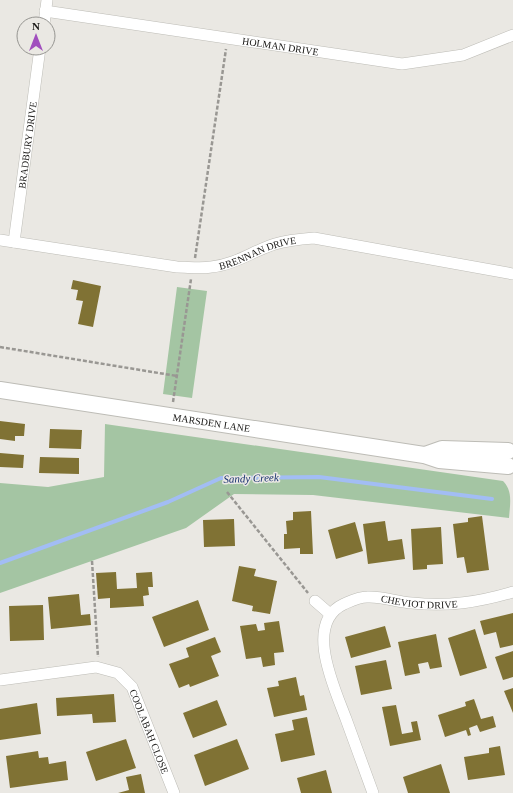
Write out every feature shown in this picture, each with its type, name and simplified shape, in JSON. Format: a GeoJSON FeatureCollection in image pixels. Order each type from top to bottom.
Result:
{"type":"FeatureCollection","features":[{"type":"Feature","properties":{"kind":"main road","name":"MARSDEN LANE"},"geometry":{"type":"LineString","coordinates":[[0,390],[424,455],[442,449],[510,458]]}},
{"type":"Feature","properties":{"kind":"street"},"geometry":{"type":"LineString","coordinates":[[45,16],[46,6]]}},
{"type":"Feature","properties":{"kind":"street","name":"HOLMAN DRIVE"},"geometry":{"type":"LineString","coordinates":[[46,6],[227,38],[402,64],[463,55],[513,35]]}},
{"type":"Feature","properties":{"kind":"street","name":"BRADBURY DRIVE"},"geometry":{"type":"LineString","coordinates":[[14,242],[39,56]]}},
{"type":"Feature","properties":{"kind":"street","name":"BRENNAN DRIVE"},"geometry":{"type":"LineString","coordinates":[[0,240],[177,267],[193,268],[218,266],[230,263],[274,244],[294,239],[314,238],[513,274]]}},
{"type":"Feature","properties":{"kind":"street","name":"CHEVIOT DRIVE"},"geometry":{"type":"LineString","coordinates":[[330,614],[338,607],[354,599],[367,597],[410,603],[447,605],[470,603],[513,592]]}},
{"type":"Feature","properties":{"kind":"street"},"geometry":{"type":"LineString","coordinates":[[315,602],[330,614],[324,633],[325,660],[373,793]]}},
{"type":"Feature","properties":{"kind":"street","name":"COOLABAH CLOSE"},"geometry":{"type":"LineString","coordinates":[[0,680],[96,667],[118,673],[132,687],[174,793]]}},
{"type":"Feature","properties":{"kind":"path"},"geometry":{"type":"LineString","coordinates":[[171,416],[227,38]]}},
{"type":"Feature","properties":{"kind":"path"},"geometry":{"type":"LineString","coordinates":[[0,347],[177,376]]}},
{"type":"Feature","properties":{"kind":"path"},"geometry":{"type":"LineString","coordinates":[[227,492],[315,602]]}},
{"type":"Feature","properties":{"kind":"path"},"geometry":{"type":"LineString","coordinates":[[92,562],[99,653],[96,667]]}},
{"type":"Feature","properties":{"kind":"green space"},"geometry":{"type":"Polygon","coordinates":[[[177,287],[207,291],[192,398],[163,394],[177,287]]]}},
{"type":"Feature","properties":{"kind":"green space"},"geometry":{"type":"Polygon","coordinates":[[[105,424],[503,481],[510,493],[509,518],[313,495],[234,494],[186,528],[0,593],[0,483],[48,487],[104,477],[105,424]]]}},
{"type":"Feature","properties":{"kind":"building"},"geometry":{"type":"Polygon","coordinates":[[[73,280],[101,286],[93,327],[78,324],[83,301],[76,300],[78,290],[71,289],[73,280]]]}},
{"type":"Feature","properties":{"kind":"building"},"geometry":{"type":"Polygon","coordinates":[[[0,421],[25,424],[24,436],[15,436],[15,441],[0,439],[0,421]]]}},
{"type":"Feature","properties":{"kind":"building"},"geometry":{"type":"Polygon","coordinates":[[[50,429],[82,430],[81,449],[49,448],[50,429]]]}},
{"type":"Feature","properties":{"kind":"building"},"geometry":{"type":"Polygon","coordinates":[[[0,453],[24,455],[23,468],[0,467],[0,453]]]}},
{"type":"Feature","properties":{"kind":"building"},"geometry":{"type":"Polygon","coordinates":[[[40,457],[79,458],[79,474],[39,473],[40,457]]]}},
{"type":"Feature","properties":{"kind":"building"},"geometry":{"type":"Polygon","coordinates":[[[311,511],[313,554],[300,554],[300,548],[284,549],[284,534],[287,534],[286,521],[293,520],[293,512],[311,511]]]}},
{"type":"Feature","properties":{"kind":"building"},"geometry":{"type":"Polygon","coordinates":[[[482,516],[489,570],[467,573],[464,557],[457,558],[453,524],[468,522],[468,518],[482,516]]]}},
{"type":"Feature","properties":{"kind":"building"},"geometry":{"type":"Polygon","coordinates":[[[234,519],[235,546],[204,547],[203,520],[234,519]]]}},
{"type":"Feature","properties":{"kind":"building"},"geometry":{"type":"Polygon","coordinates":[[[385,521],[388,541],[402,539],[405,559],[368,564],[363,524],[385,521]]]}},
{"type":"Feature","properties":{"kind":"building"},"geometry":{"type":"Polygon","coordinates":[[[355,522],[363,551],[336,559],[328,530],[355,522]]]}},
{"type":"Feature","properties":{"kind":"building"},"geometry":{"type":"Polygon","coordinates":[[[441,527],[443,564],[427,565],[427,569],[413,570],[411,529],[441,527]]]}},
{"type":"Feature","properties":{"kind":"building"},"geometry":{"type":"Polygon","coordinates":[[[239,566],[256,569],[254,576],[277,581],[270,614],[252,611],[253,606],[232,601],[239,566]]]}},
{"type":"Feature","properties":{"kind":"building"},"geometry":{"type":"Polygon","coordinates":[[[116,572],[117,589],[137,588],[136,573],[152,572],[153,587],[148,587],[149,595],[143,596],[144,606],[110,608],[110,598],[98,599],[96,573],[116,572]]]}},
{"type":"Feature","properties":{"kind":"building"},"geometry":{"type":"Polygon","coordinates":[[[79,594],[81,615],[90,614],[91,625],[51,629],[48,597],[79,594]]]}},
{"type":"Feature","properties":{"kind":"building"},"geometry":{"type":"Polygon","coordinates":[[[198,600],[209,630],[164,647],[152,617],[198,600]]]}},
{"type":"Feature","properties":{"kind":"building"},"geometry":{"type":"Polygon","coordinates":[[[43,605],[44,640],[10,641],[9,606],[43,605]]]}},
{"type":"Feature","properties":{"kind":"building"},"geometry":{"type":"Polygon","coordinates":[[[513,613],[513,645],[500,648],[496,632],[484,635],[480,621],[513,613]]]}},
{"type":"Feature","properties":{"kind":"building"},"geometry":{"type":"Polygon","coordinates":[[[279,621],[284,652],[274,653],[275,665],[263,667],[261,657],[246,659],[240,626],[256,624],[258,631],[265,630],[264,623],[279,621]]]}},
{"type":"Feature","properties":{"kind":"building"},"geometry":{"type":"Polygon","coordinates":[[[385,626],[391,647],[351,658],[345,637],[385,626]]]}},
{"type":"Feature","properties":{"kind":"building"},"geometry":{"type":"Polygon","coordinates":[[[475,629],[487,668],[460,676],[448,638],[475,629]]]}},
{"type":"Feature","properties":{"kind":"building"},"geometry":{"type":"Polygon","coordinates":[[[436,634],[442,667],[430,669],[428,662],[418,664],[420,673],[405,676],[398,642],[436,634]]]}},
{"type":"Feature","properties":{"kind":"building"},"geometry":{"type":"Polygon","coordinates":[[[215,637],[221,652],[211,656],[219,676],[190,687],[189,684],[179,688],[169,664],[189,657],[186,648],[215,637]]]}},
{"type":"Feature","properties":{"kind":"building"},"geometry":{"type":"Polygon","coordinates":[[[513,651],[513,677],[503,680],[495,657],[513,651]]]}},
{"type":"Feature","properties":{"kind":"building"},"geometry":{"type":"Polygon","coordinates":[[[386,660],[392,689],[361,695],[355,666],[386,660]]]}},
{"type":"Feature","properties":{"kind":"building"},"geometry":{"type":"Polygon","coordinates":[[[296,677],[300,696],[304,695],[307,710],[274,717],[267,688],[279,686],[278,681],[296,677]]]}},
{"type":"Feature","properties":{"kind":"building"},"geometry":{"type":"Polygon","coordinates":[[[513,688],[513,713],[504,691],[513,688]]]}},
{"type":"Feature","properties":{"kind":"building"},"geometry":{"type":"Polygon","coordinates":[[[114,694],[116,722],[93,723],[92,714],[57,716],[56,698],[114,694]]]}},
{"type":"Feature","properties":{"kind":"building"},"geometry":{"type":"Polygon","coordinates":[[[474,699],[481,719],[493,716],[496,727],[480,732],[477,725],[469,728],[471,735],[468,736],[466,730],[445,737],[438,715],[466,706],[465,702],[474,699]]]}},
{"type":"Feature","properties":{"kind":"building"},"geometry":{"type":"Polygon","coordinates":[[[217,700],[227,725],[193,738],[183,713],[217,700]]]}},
{"type":"Feature","properties":{"kind":"building"},"geometry":{"type":"Polygon","coordinates":[[[37,703],[41,734],[0,740],[0,709],[37,703]]]}},
{"type":"Feature","properties":{"kind":"building"},"geometry":{"type":"Polygon","coordinates":[[[396,705],[402,734],[413,732],[411,722],[417,721],[421,740],[390,746],[382,707],[396,705]]]}},
{"type":"Feature","properties":{"kind":"building"},"geometry":{"type":"Polygon","coordinates":[[[307,717],[315,755],[281,762],[275,734],[294,730],[292,720],[307,717]]]}},
{"type":"Feature","properties":{"kind":"building"},"geometry":{"type":"Polygon","coordinates":[[[126,739],[136,768],[96,781],[86,752],[126,739]]]}},
{"type":"Feature","properties":{"kind":"building"},"geometry":{"type":"Polygon","coordinates":[[[237,739],[249,769],[205,786],[194,755],[237,739]]]}},
{"type":"Feature","properties":{"kind":"building"},"geometry":{"type":"Polygon","coordinates":[[[500,746],[505,775],[468,780],[464,757],[489,753],[489,748],[500,746]]]}},
{"type":"Feature","properties":{"kind":"building"},"geometry":{"type":"Polygon","coordinates":[[[38,751],[39,758],[48,757],[49,764],[66,761],[68,780],[10,788],[6,756],[38,751]]]}},
{"type":"Feature","properties":{"kind":"building"},"geometry":{"type":"Polygon","coordinates":[[[441,764],[450,793],[408,793],[403,777],[441,764]]]}},
{"type":"Feature","properties":{"kind":"building"},"geometry":{"type":"Polygon","coordinates":[[[326,770],[332,793],[301,793],[297,778],[326,770]]]}},
{"type":"Feature","properties":{"kind":"building"},"geometry":{"type":"Polygon","coordinates":[[[141,774],[145,793],[118,793],[129,790],[126,777],[141,774]]]}},
{"type":"Feature","properties":{"kind":"waterway","name":"Sandy Creek"},"geometry":{"type":"LineString","coordinates":[[0,563],[168,502],[221,478],[319,477],[492,499]]}}]}
